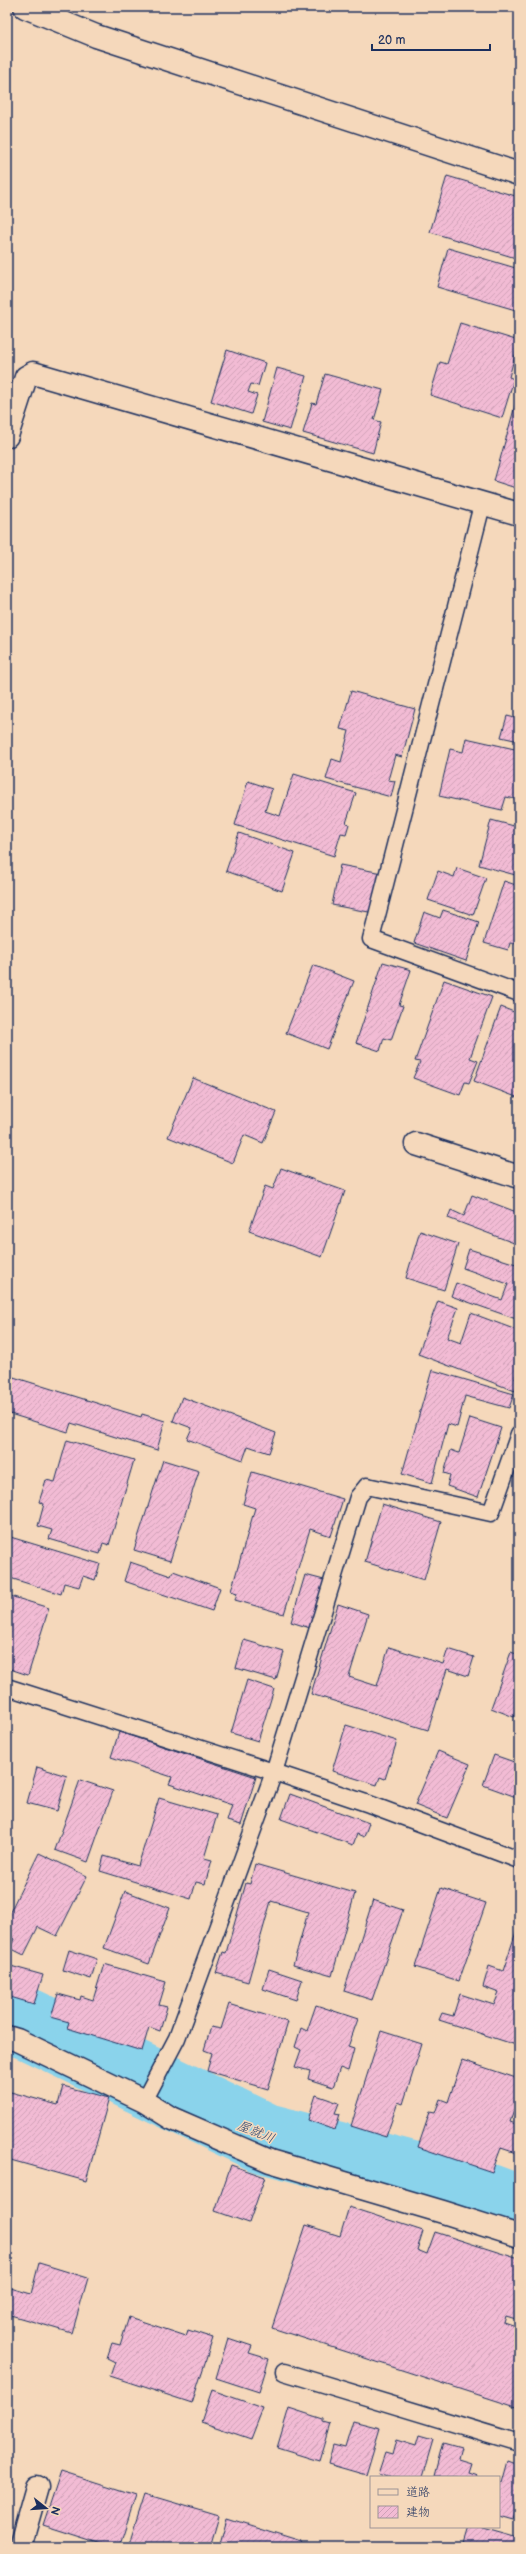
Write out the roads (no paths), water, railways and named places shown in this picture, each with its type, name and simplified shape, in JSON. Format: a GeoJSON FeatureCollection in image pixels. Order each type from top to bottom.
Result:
{"type":"FeatureCollection","features":[{"type":"Feature","properties":{"kind":"street"},"geometry":{"type":"LineString","coordinates":[[25,7],[96,36],[519,174]]}},
{"type":"Feature","properties":{"kind":"street"},"geometry":{"type":"LineString","coordinates":[[7,436],[26,377],[33,372],[482,505],[519,514]]}},
{"type":"Feature","properties":{"kind":"street"},"geometry":{"type":"LineString","coordinates":[[416,1144],[519,1177]]}},
{"type":"Feature","properties":{"kind":"street"},"geometry":{"type":"LineString","coordinates":[[7,2037],[147,2095],[171,2118],[270,2162],[443,2212],[519,2236]]}},
{"type":"Feature","properties":{"kind":"street"},"geometry":{"type":"LineString","coordinates":[[20,2547],[37,2487]]}},
{"type":"Feature","properties":{"kind":"lane"},"geometry":{"type":"LineString","coordinates":[[482,505],[371,939],[519,993]]}},
{"type":"Feature","properties":{"kind":"lane"},"geometry":{"type":"LineString","coordinates":[[147,2095],[177,2038],[274,1772],[358,1497],[367,1486],[491,1513],[519,1434]]}},
{"type":"Feature","properties":{"kind":"lane"},"geometry":{"type":"LineString","coordinates":[[7,1688],[274,1772],[369,1804],[519,1860]]}},
{"type":"Feature","properties":{"kind":"lane"},"geometry":{"type":"LineString","coordinates":[[284,2372],[519,2443]]}},
{"type":"Feature","properties":{"kind":"waterway","name":"屋就川"},"geometry":{"type":"LineString","coordinates":[[7,2018],[28,2024],[264,2138],[463,2190],[519,2211]]}}]}
